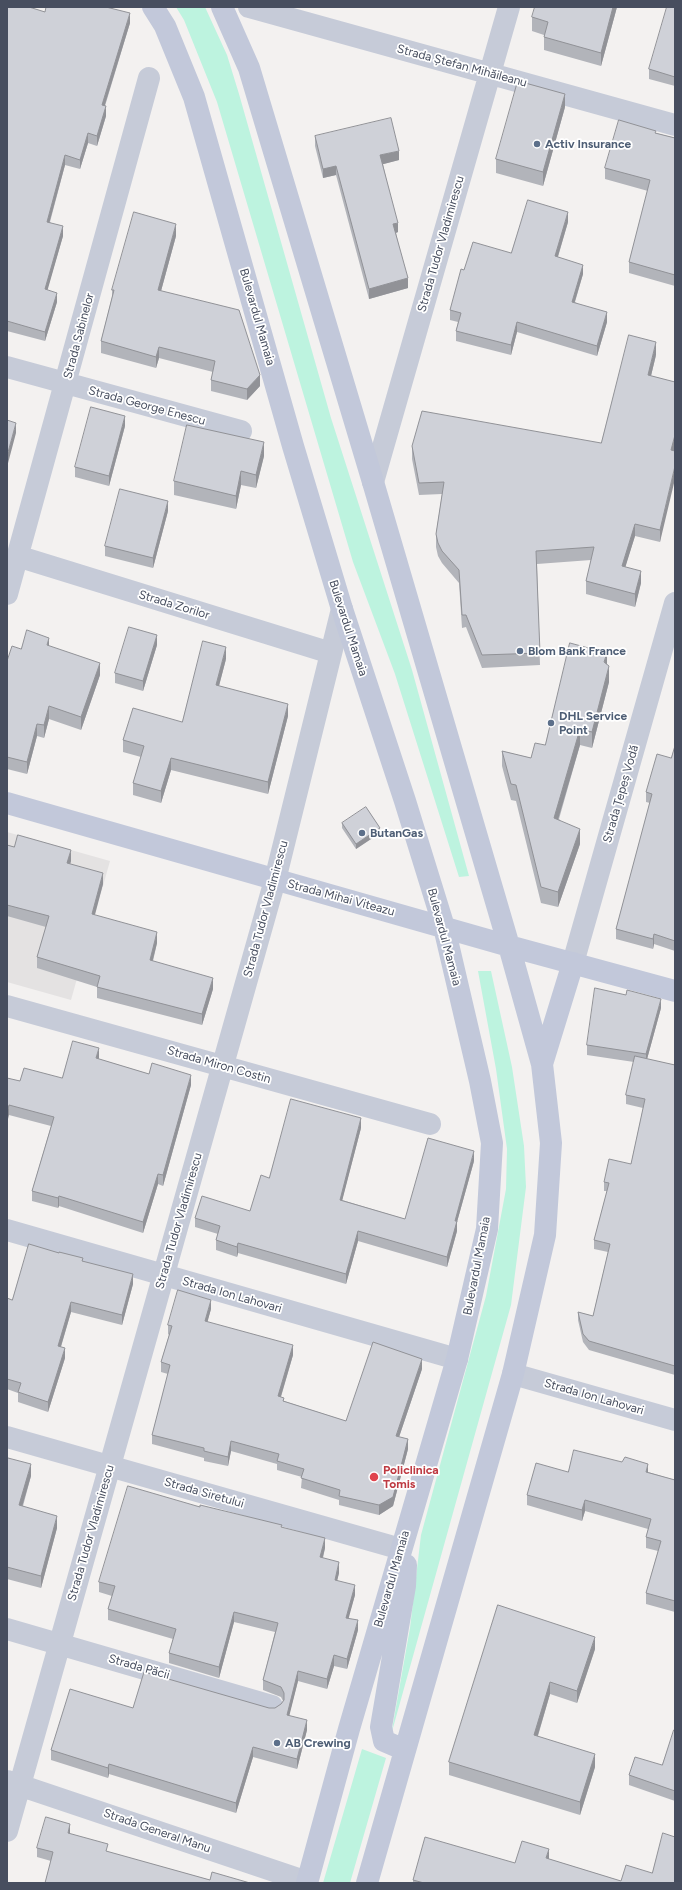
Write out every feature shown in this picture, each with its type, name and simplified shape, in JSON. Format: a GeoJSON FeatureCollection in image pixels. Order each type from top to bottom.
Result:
{"type":"FeatureCollection","features":[{"type":"Feature","properties":{"kind":"main road","name":"Bulevardul Mamaia"},"geometry":{"type":"LineString","coordinates":[[153,7],[165,26],[194,97],[291,439],[342,609],[405,801],[444,927],[480,1081],[492,1143],[486,1229],[457,1359],[407,1527],[307,1882]]}},
{"type":"Feature","properties":{"kind":"main road"},"geometry":{"type":"LineString","coordinates":[[222,7],[249,68],[373,482],[509,946],[542,1064],[551,1143],[545,1235],[513,1374],[367,1883]]}},
{"type":"Feature","properties":{"kind":"main road","name":"Strada Mihai Viteazu"},"geometry":{"type":"LineString","coordinates":[[7,803],[509,946],[675,991]]}},
{"type":"Feature","properties":{"kind":"main road"},"geometry":{"type":"LineString","coordinates":[[542,1064],[573,963]]}},
{"type":"Feature","properties":{"kind":"main road"},"geometry":{"type":"LineString","coordinates":[[405,1750],[384,1741],[381,1727],[405,1586],[407,1527]]}},
{"type":"Feature","properties":{"kind":"street","name":"Strada Ștefan Mihăileanu"},"geometry":{"type":"LineString","coordinates":[[249,7],[675,125]]}},
{"type":"Feature","properties":{"kind":"street","name":"Strada Tudor Vladimirescu"},"geometry":{"type":"LineString","coordinates":[[373,482],[509,7]]}},
{"type":"Feature","properties":{"kind":"street","name":"Strada Sabinelor"},"geometry":{"type":"LineString","coordinates":[[7,594],[149,78]]}},
{"type":"Feature","properties":{"kind":"street","name":"Strada George Enescu"},"geometry":{"type":"LineString","coordinates":[[7,367],[241,432]]}},
{"type":"Feature","properties":{"kind":"street","name":"Strada Zorilor"},"geometry":{"type":"LineString","coordinates":[[17,556],[331,653]]}},
{"type":"Feature","properties":{"kind":"street","name":"Strada Țepeș Vodă"},"geometry":{"type":"LineString","coordinates":[[573,963],[675,602]]}},
{"type":"Feature","properties":{"kind":"street","name":"Strada Tudor Vladimirescu"},"geometry":{"type":"LineString","coordinates":[[7,1831],[13,1783],[60,1644],[275,880],[342,609]]}},
{"type":"Feature","properties":{"kind":"street","name":"Strada Miron Costin"},"geometry":{"type":"LineString","coordinates":[[7,1006],[430,1124]]}},
{"type":"Feature","properties":{"kind":"street","name":"Strada Ion Lahovari"},"geometry":{"type":"LineString","coordinates":[[7,1230],[457,1359]]}},
{"type":"Feature","properties":{"kind":"street","name":"Strada Ion Lahovari"},"geometry":{"type":"LineString","coordinates":[[513,1374],[675,1420]]}},
{"type":"Feature","properties":{"kind":"street","name":"Strada Siretului"},"geometry":{"type":"LineString","coordinates":[[7,1437],[401,1549]]}},
{"type":"Feature","properties":{"kind":"street","name":"Strada Păcii"},"geometry":{"type":"LineString","coordinates":[[7,1629],[272,1706]]}},
{"type":"Feature","properties":{"kind":"street","name":"Strada General Manu"},"geometry":{"type":"LineString","coordinates":[[13,1783],[307,1882]]}},
{"type":"Feature","properties":{"kind":"shaded area"},"geometry":{"type":"Polygon","coordinates":[[[7,832],[110,861],[71,1000],[7,982],[7,832]]]}},
{"type":"Feature","properties":{"kind":"green space"},"geometry":{"type":"Polygon","coordinates":[[[176,7],[205,7],[227,55],[331,418],[412,670],[469,876],[459,877],[395,674],[353,562],[217,102],[184,20],[176,7]]]}},
{"type":"Feature","properties":{"kind":"green space"},"geometry":{"type":"Polygon","coordinates":[[[478,971],[491,971],[512,1067],[524,1146],[526,1187],[511,1305],[391,1735],[410,1628],[421,1535],[486,1296],[506,1189],[507,1149],[496,1069],[478,971]]]}},
{"type":"Feature","properties":{"kind":"green space"},"geometry":{"type":"Polygon","coordinates":[[[362,1749],[386,1758],[350,1883],[323,1883],[362,1749]]]}},
{"type":"Feature","properties":{"kind":"building"},"geometry":{"type":"Polygon","coordinates":[[[7,7],[29,7],[45,12],[46,7],[106,7],[130,13],[102,105],[106,106],[97,136],[88,133],[80,160],[65,155],[47,222],[63,226],[45,289],[57,293],[45,332],[7,321],[7,7]]]}},
{"type":"Feature","properties":{"kind":"building"},"geometry":{"type":"Polygon","coordinates":[[[535,7],[613,7],[601,53],[544,37],[548,22],[532,17],[535,7]]]}},
{"type":"Feature","properties":{"kind":"building"},"geometry":{"type":"Polygon","coordinates":[[[667,7],[675,7],[675,77],[649,69],[667,7]]]}},
{"type":"Feature","properties":{"kind":"building"},"geometry":{"type":"Polygon","coordinates":[[[518,81],[565,94],[543,172],[496,159],[518,81]]]}},
{"type":"Feature","properties":{"kind":"building"},"geometry":{"type":"Polygon","coordinates":[[[391,118],[399,151],[380,155],[398,223],[393,224],[408,278],[369,289],[336,166],[323,169],[315,136],[391,118]]]}},
{"type":"Feature","properties":{"kind":"building"},"geometry":{"type":"Polygon","coordinates":[[[619,120],[656,131],[655,133],[675,138],[675,275],[629,262],[650,180],[605,168],[619,120]]]}},
{"type":"Feature","properties":{"kind":"building"},"geometry":{"type":"Polygon","coordinates":[[[528,200],[568,212],[555,256],[583,265],[572,302],[607,312],[597,346],[517,322],[511,345],[456,331],[461,313],[450,310],[461,269],[464,270],[473,242],[511,253],[528,200]]]}},
{"type":"Feature","properties":{"kind":"building"},"geometry":{"type":"Polygon","coordinates":[[[134,212],[176,224],[158,290],[239,310],[260,375],[247,389],[211,380],[215,361],[159,347],[156,357],[101,341],[114,290],[112,290],[134,212]]]}},
{"type":"Feature","properties":{"kind":"building"},"geometry":{"type":"Polygon","coordinates":[[[629,335],[656,342],[648,375],[675,382],[675,435],[671,450],[675,451],[675,466],[660,530],[635,524],[622,566],[641,571],[635,594],[586,581],[594,547],[536,551],[540,653],[482,655],[466,615],[462,615],[459,570],[442,551],[436,534],[444,482],[419,483],[412,446],[422,411],[601,443],[629,335]]]}},
{"type":"Feature","properties":{"kind":"building"},"geometry":{"type":"Polygon","coordinates":[[[91,407],[125,416],[109,476],[75,467],[91,407]]]}},
{"type":"Feature","properties":{"kind":"building"},"geometry":{"type":"Polygon","coordinates":[[[7,420],[16,423],[7,456],[7,420]]]}},
{"type":"Feature","properties":{"kind":"building"},"geometry":{"type":"Polygon","coordinates":[[[187,425],[264,442],[256,475],[241,471],[236,496],[174,481],[187,425]]]}},
{"type":"Feature","properties":{"kind":"building"},"geometry":{"type":"Polygon","coordinates":[[[120,489],[168,501],[153,558],[105,546],[120,489]]]}},
{"type":"Feature","properties":{"kind":"building"},"geometry":{"type":"Polygon","coordinates":[[[129,627],[157,635],[143,681],[115,673],[129,627]]]}},
{"type":"Feature","properties":{"kind":"building"},"geometry":{"type":"Polygon","coordinates":[[[27,630],[49,638],[47,645],[100,663],[81,717],[49,706],[44,725],[37,724],[27,762],[7,757],[7,661],[12,646],[21,649],[27,630]]]}},
{"type":"Feature","properties":{"kind":"building"},"geometry":{"type":"Polygon","coordinates":[[[203,641],[226,647],[216,685],[288,704],[268,782],[171,758],[161,791],[133,783],[144,746],[123,740],[133,708],[182,722],[203,641]]]}},
{"type":"Feature","properties":{"kind":"building"},"geometry":{"type":"Polygon","coordinates":[[[570,643],[607,653],[604,662],[609,666],[592,732],[580,729],[554,818],[580,829],[558,892],[541,887],[516,785],[511,784],[502,751],[531,758],[535,743],[545,745],[570,643]]]}},
{"type":"Feature","properties":{"kind":"building"},"geometry":{"type":"Polygon","coordinates":[[[675,746],[675,941],[654,934],[653,939],[616,929],[652,794],[646,792],[657,754],[671,758],[675,746]]]}},
{"type":"Feature","properties":{"kind":"building"},"geometry":{"type":"Polygon","coordinates":[[[366,807],[380,828],[356,844],[342,823],[366,807]]]}},
{"type":"Feature","properties":{"kind":"building"},"geometry":{"type":"Polygon","coordinates":[[[18,835],[71,850],[67,863],[103,873],[92,914],[157,932],[150,960],[213,978],[202,1014],[97,987],[100,976],[37,957],[49,916],[7,905],[7,845],[14,847],[18,835]]]}},
{"type":"Feature","properties":{"kind":"building"},"geometry":{"type":"Polygon","coordinates":[[[595,988],[626,995],[627,990],[661,999],[646,1054],[587,1045],[595,988]]]}},
{"type":"Feature","properties":{"kind":"building"},"geometry":{"type":"Polygon","coordinates":[[[73,1041],[99,1048],[96,1058],[149,1074],[152,1063],[191,1075],[163,1175],[158,1174],[143,1222],[59,1196],[58,1198],[32,1191],[54,1117],[9,1105],[7,1113],[7,1078],[20,1081],[24,1068],[62,1078],[73,1041]]]}},
{"type":"Feature","properties":{"kind":"building"},"geometry":{"type":"Polygon","coordinates":[[[635,1056],[675,1065],[675,1366],[589,1341],[583,1334],[578,1312],[593,1316],[610,1244],[594,1240],[609,1183],[604,1182],[609,1159],[631,1164],[645,1099],[626,1095],[635,1056]]]}},
{"type":"Feature","properties":{"kind":"building"},"geometry":{"type":"Polygon","coordinates":[[[291,1099],[361,1118],[340,1200],[405,1219],[428,1138],[474,1151],[447,1257],[358,1231],[346,1274],[238,1243],[237,1247],[216,1240],[220,1226],[195,1218],[202,1196],[250,1211],[261,1175],[269,1178],[291,1099]]]}},
{"type":"Feature","properties":{"kind":"building"},"geometry":{"type":"Polygon","coordinates":[[[29,1244],[83,1258],[82,1261],[133,1274],[122,1315],[71,1302],[58,1346],[65,1348],[48,1402],[18,1392],[21,1383],[7,1379],[7,1298],[12,1300],[29,1244]]]}},
{"type":"Feature","properties":{"kind":"building"},"geometry":{"type":"Polygon","coordinates":[[[178,1290],[211,1300],[205,1321],[293,1345],[278,1396],[284,1398],[283,1401],[346,1421],[373,1342],[422,1359],[396,1436],[408,1439],[393,1497],[379,1505],[339,1496],[340,1490],[301,1478],[304,1469],[277,1461],[279,1454],[231,1441],[228,1457],[204,1451],[204,1448],[152,1435],[170,1365],[161,1362],[172,1326],[168,1325],[178,1290]]]}},
{"type":"Feature","properties":{"kind":"building"},"geometry":{"type":"Polygon","coordinates":[[[574,1450],[622,1462],[625,1457],[648,1464],[646,1472],[675,1480],[675,1601],[646,1593],[661,1541],[646,1537],[651,1519],[585,1500],[582,1510],[527,1495],[536,1463],[568,1472],[574,1450]]]}},
{"type":"Feature","properties":{"kind":"building"},"geometry":{"type":"Polygon","coordinates":[[[8,1458],[31,1464],[19,1505],[57,1516],[41,1576],[7,1567],[8,1458]]]}},
{"type":"Feature","properties":{"kind":"building"},"geometry":{"type":"Polygon","coordinates":[[[128,1486],[200,1507],[200,1505],[282,1525],[281,1527],[325,1538],[320,1557],[339,1562],[335,1580],[355,1585],[346,1618],[358,1620],[347,1659],[334,1655],[327,1679],[298,1671],[287,1715],[307,1720],[297,1759],[253,1747],[236,1803],[109,1764],[108,1768],[51,1750],[70,1689],[133,1708],[144,1672],[269,1708],[275,1708],[284,1700],[284,1693],[281,1687],[263,1680],[278,1623],[234,1612],[219,1667],[169,1653],[176,1629],[108,1609],[115,1586],[99,1582],[128,1486]]]}},
{"type":"Feature","properties":{"kind":"building"},"geometry":{"type":"Polygon","coordinates":[[[498,1605],[595,1637],[577,1691],[550,1682],[534,1735],[595,1754],[580,1802],[449,1762],[498,1605]]]}},
{"type":"Feature","properties":{"kind":"building"},"geometry":{"type":"Polygon","coordinates":[[[674,1730],[675,1791],[629,1775],[635,1757],[662,1765],[674,1730]]]}},
{"type":"Feature","properties":{"kind":"building"},"geometry":{"type":"Polygon","coordinates":[[[46,1817],[70,1824],[68,1833],[108,1844],[106,1851],[210,1880],[212,1872],[250,1883],[45,1883],[53,1852],[37,1848],[46,1817]]]}},
{"type":"Feature","properties":{"kind":"building"},"geometry":{"type":"Polygon","coordinates":[[[663,1833],[675,1837],[675,1883],[424,1883],[413,1880],[425,1837],[515,1863],[522,1841],[549,1849],[546,1858],[621,1881],[626,1865],[652,1873],[663,1833]]]}},
{"type":"Feature","properties":{"kind":"place","name":"Activ Insurance"},"geometry":{"type":"Point","coordinates":[537,144]}},
{"type":"Feature","properties":{"kind":"place","name":"Blom Bank France"},"geometry":{"type":"Point","coordinates":[520,651]}},
{"type":"Feature","properties":{"kind":"place","name":"DHL Service Point"},"geometry":{"type":"Point","coordinates":[551,723]}},
{"type":"Feature","properties":{"kind":"place","name":"ButanGas"},"geometry":{"type":"Point","coordinates":[362,833]}},
{"type":"Feature","properties":{"kind":"place","name":"Policlinica Tomis"},"geometry":{"type":"Point","coordinates":[374,1477]}},
{"type":"Feature","properties":{"kind":"place","name":"AB Crewing"},"geometry":{"type":"Point","coordinates":[277,1743]}}]}
